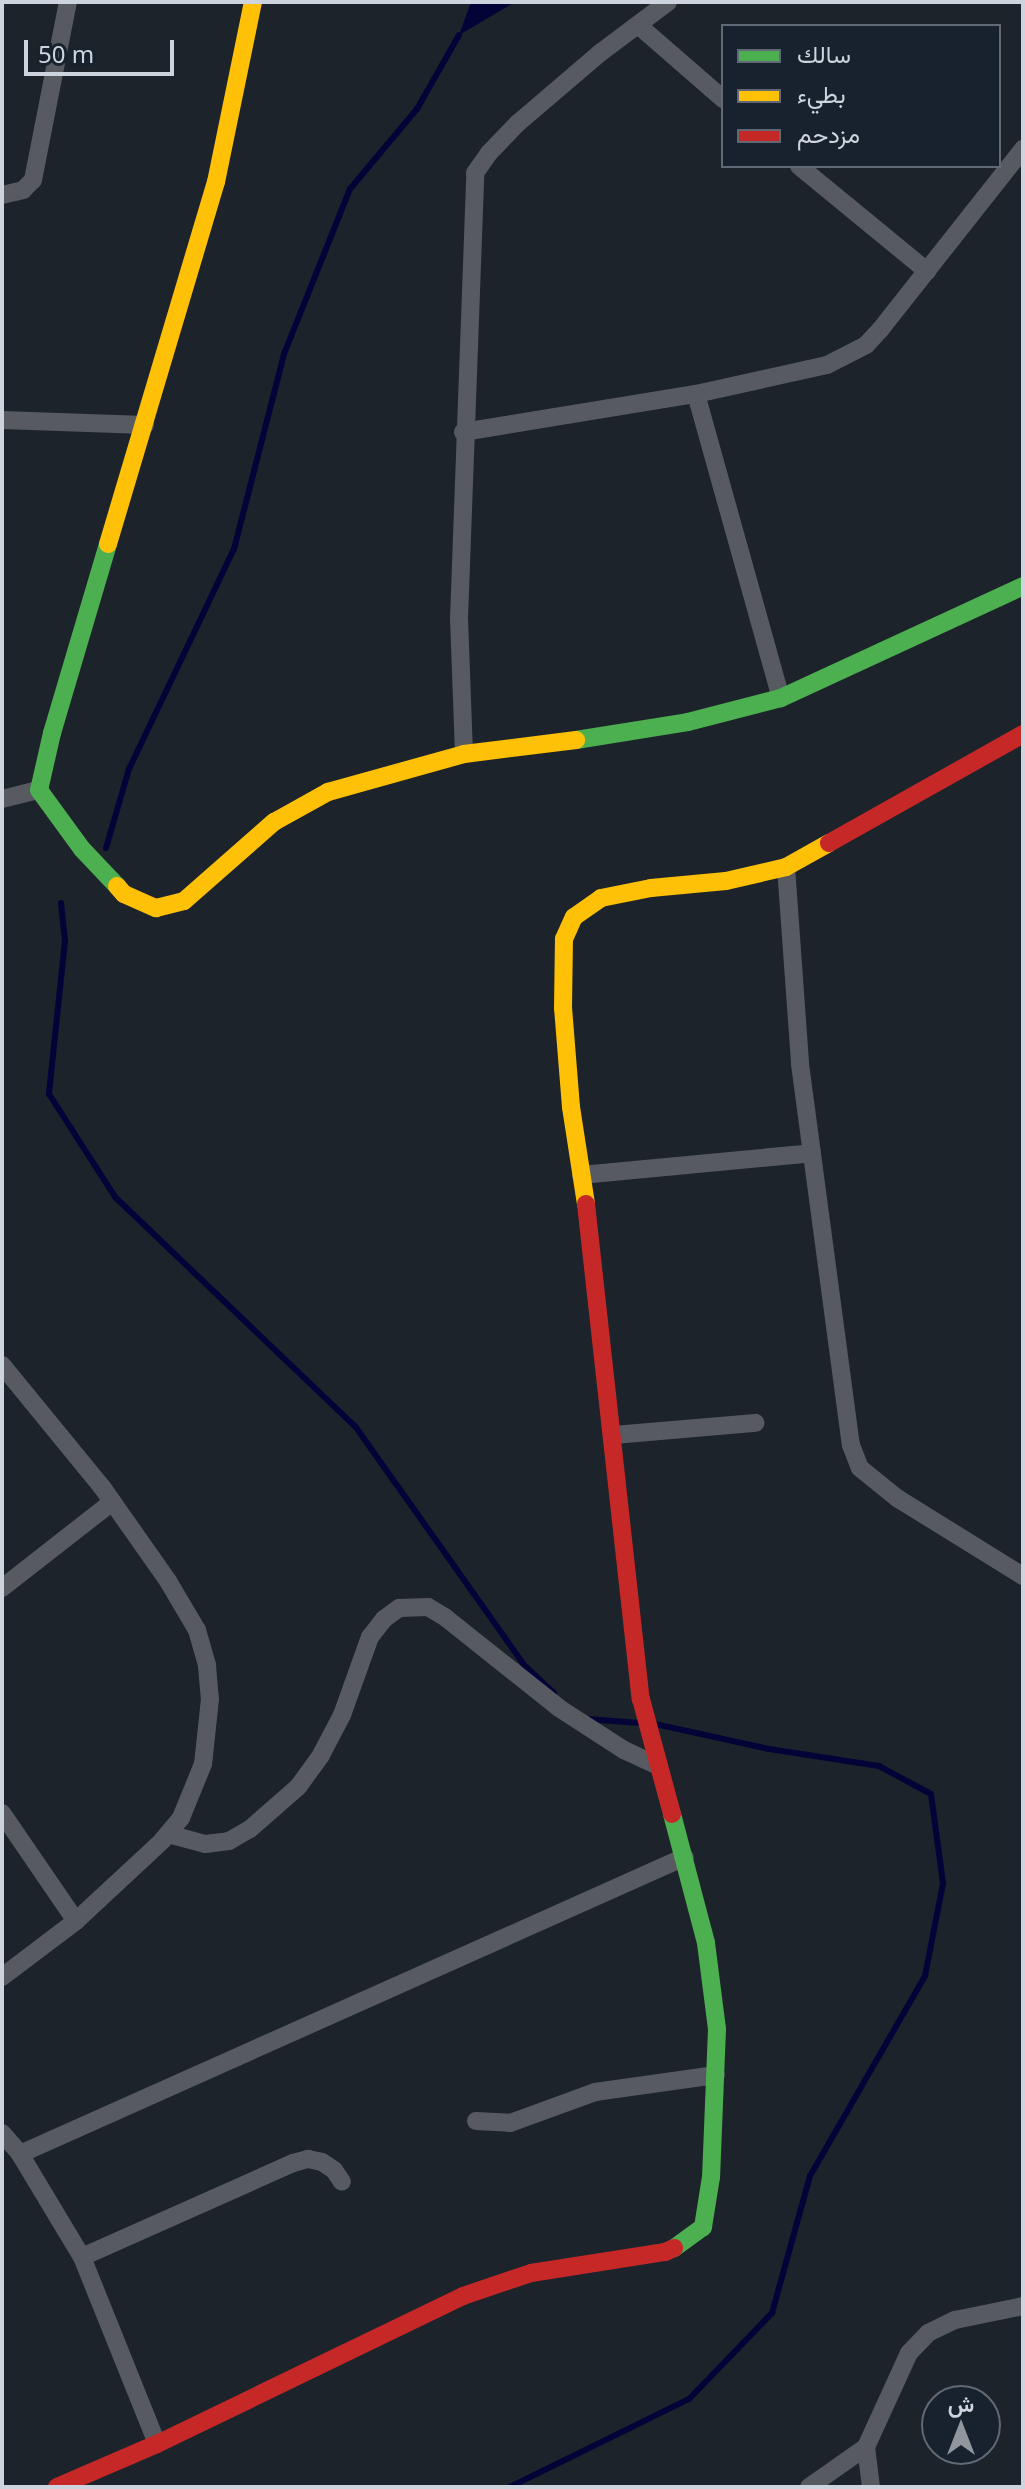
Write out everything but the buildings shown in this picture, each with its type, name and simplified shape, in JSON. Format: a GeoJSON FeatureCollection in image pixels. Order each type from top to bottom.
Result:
{"type":"FeatureCollection","features":[{"type":"Feature","properties":{"kind":"street"},"geometry":{"type":"LineString","coordinates":[[2,195],[23,190],[33,180],[68,2]]}},
{"type":"Feature","properties":{"kind":"street"},"geometry":{"type":"LineString","coordinates":[[39,790],[52,733],[216,182],[253,2]]}},
{"type":"Feature","properties":{"kind":"street"},"geometry":{"type":"LineString","coordinates":[[464,754],[459,619],[463,432],[475,173],[489,153],[518,123],[668,2]]}},
{"type":"Feature","properties":{"kind":"street"},"geometry":{"type":"LineString","coordinates":[[638,25],[721,97]]}},
{"type":"Feature","properties":{"kind":"street"},"geometry":{"type":"LineString","coordinates":[[463,432],[696,394],[827,365],[866,345],[1023,149]]}},
{"type":"Feature","properties":{"kind":"street"},"geometry":{"type":"LineString","coordinates":[[801,168],[927,271]]}},
{"type":"Feature","properties":{"kind":"street"},"geometry":{"type":"LineString","coordinates":[[696,394],[781,698]]}},
{"type":"Feature","properties":{"kind":"street"},"geometry":{"type":"LineString","coordinates":[[2,420],[145,425]]}},
{"type":"Feature","properties":{"kind":"street"},"geometry":{"type":"LineString","coordinates":[[39,790],[115,887],[134,901],[156,908],[195,894],[243,848],[305,801],[464,754],[658,727],[781,698],[1023,586]]}},
{"type":"Feature","properties":{"kind":"street"},"geometry":{"type":"LineString","coordinates":[[57,2487],[157,2444],[496,2283],[573,2264],[665,2252],[688,2240],[703,2227],[717,2029],[706,1943],[641,1699],[614,1435],[563,1008],[564,939],[574,917],[586,905],[613,895],[726,881],[786,867],[1023,734]]}},
{"type":"Feature","properties":{"kind":"street"},"geometry":{"type":"LineString","coordinates":[[2,799],[39,790]]}},
{"type":"Feature","properties":{"kind":"street"},"geometry":{"type":"LineString","coordinates":[[786,867],[793,1000],[851,1445],[860,1468],[925,1517],[1023,1576]]}},
{"type":"Feature","properties":{"kind":"street"},"geometry":{"type":"LineString","coordinates":[[581,1175],[812,1153]]}},
{"type":"Feature","properties":{"kind":"street"},"geometry":{"type":"LineString","coordinates":[[2,1365],[112,1502],[187,1611],[197,1630],[207,1666],[210,1699],[203,1764],[181,1818],[76,1921],[2,1977]]}},
{"type":"Feature","properties":{"kind":"street"},"geometry":{"type":"LineString","coordinates":[[614,1435],[755,1423]]}},
{"type":"Feature","properties":{"kind":"street"},"geometry":{"type":"LineString","coordinates":[[2,1588],[112,1502]]}},
{"type":"Feature","properties":{"kind":"street"},"geometry":{"type":"LineString","coordinates":[[168,1834],[205,1844],[229,1841],[250,1829],[298,1787],[342,1715],[370,1637],[384,1619],[399,1608],[428,1607],[437,1612],[559,1708],[624,1750],[658,1766]]}},
{"type":"Feature","properties":{"kind":"street"},"geometry":{"type":"LineString","coordinates":[[2,1813],[76,1921]]}},
{"type":"Feature","properties":{"kind":"street"},"geometry":{"type":"LineString","coordinates":[[20,2154],[685,1857]]}},
{"type":"Feature","properties":{"kind":"street"},"geometry":{"type":"LineString","coordinates":[[476,2121],[510,2123],[595,2092],[716,2075]]}},
{"type":"Feature","properties":{"kind":"street"},"geometry":{"type":"LineString","coordinates":[[2,2133],[20,2154],[82,2257],[157,2444]]}},
{"type":"Feature","properties":{"kind":"street"},"geometry":{"type":"LineString","coordinates":[[82,2257],[293,2163],[322,2162],[334,2170],[342,2182]]}},
{"type":"Feature","properties":{"kind":"street"},"geometry":{"type":"LineString","coordinates":[[809,2487],[866,2447],[909,2353],[928,2333],[955,2320],[1023,2306]]}},
{"type":"Feature","properties":{"kind":"street"},"geometry":{"type":"LineString","coordinates":[[866,2447],[871,2487]]}},
{"type":"Feature","properties":{"kind":"shaded area"},"geometry":{"type":"Polygon","coordinates":[[[471,2],[515,2],[459,35],[471,2]]]}},
{"type":"Feature","properties":{"kind":"waterway"},"geometry":{"type":"LineString","coordinates":[[106,848],[129,769],[234,549],[284,354],[350,189],[417,109],[459,35]]}},
{"type":"Feature","properties":{"kind":"waterway"},"geometry":{"type":"LineString","coordinates":[[61,903],[65,941],[49,1094],[115,1197],[355,1426],[524,1665],[554,1693]]}},
{"type":"Feature","properties":{"kind":"waterway"},"geometry":{"type":"LineString","coordinates":[[587,1719],[640,1723]]}},
{"type":"Feature","properties":{"kind":"waterway"},"geometry":{"type":"LineString","coordinates":[[510,2487],[689,2399],[772,2313],[810,2176],[925,1976],[943,1883],[931,1794],[879,1766],[769,1749],[655,1724]]}},
{"type":"Feature","properties":{"kind":"traffic: fast"},"geometry":{"type":"LineString","coordinates":[[108,544],[52,733],[39,790],[82,849],[117,886]]}},
{"type":"Feature","properties":{"kind":"traffic: fast"},"geometry":{"type":"LineString","coordinates":[[576,740],[688,722],[781,698],[1023,586]]}},
{"type":"Feature","properties":{"kind":"traffic: fast"},"geometry":{"type":"LineString","coordinates":[[672,1814],[706,1943],[717,2029],[711,2177],[703,2227],[674,2248]]}},
{"type":"Feature","properties":{"kind":"traffic: slow"},"geometry":{"type":"LineString","coordinates":[[108,544],[216,182],[253,2]]}},
{"type":"Feature","properties":{"kind":"traffic: slow"},"geometry":{"type":"LineString","coordinates":[[117,886],[124,894],[156,908],[184,901],[274,822],[328,792],[464,754],[576,740]]}},
{"type":"Feature","properties":{"kind":"traffic: slow"},"geometry":{"type":"LineString","coordinates":[[586,1204],[571,1107],[563,1008],[564,939],[574,917],[601,898],[651,888],[726,881],[786,867],[829,843]]}},
{"type":"Feature","properties":{"kind":"traffic: jam"},"geometry":{"type":"LineString","coordinates":[[829,843],[1023,734]]}},
{"type":"Feature","properties":{"kind":"traffic: jam"},"geometry":{"type":"LineString","coordinates":[[586,1204],[641,1699],[672,1814]]}},
{"type":"Feature","properties":{"kind":"traffic: jam"},"geometry":{"type":"LineString","coordinates":[[57,2487],[157,2444],[463,2296],[531,2273],[674,2248]]}}]}
